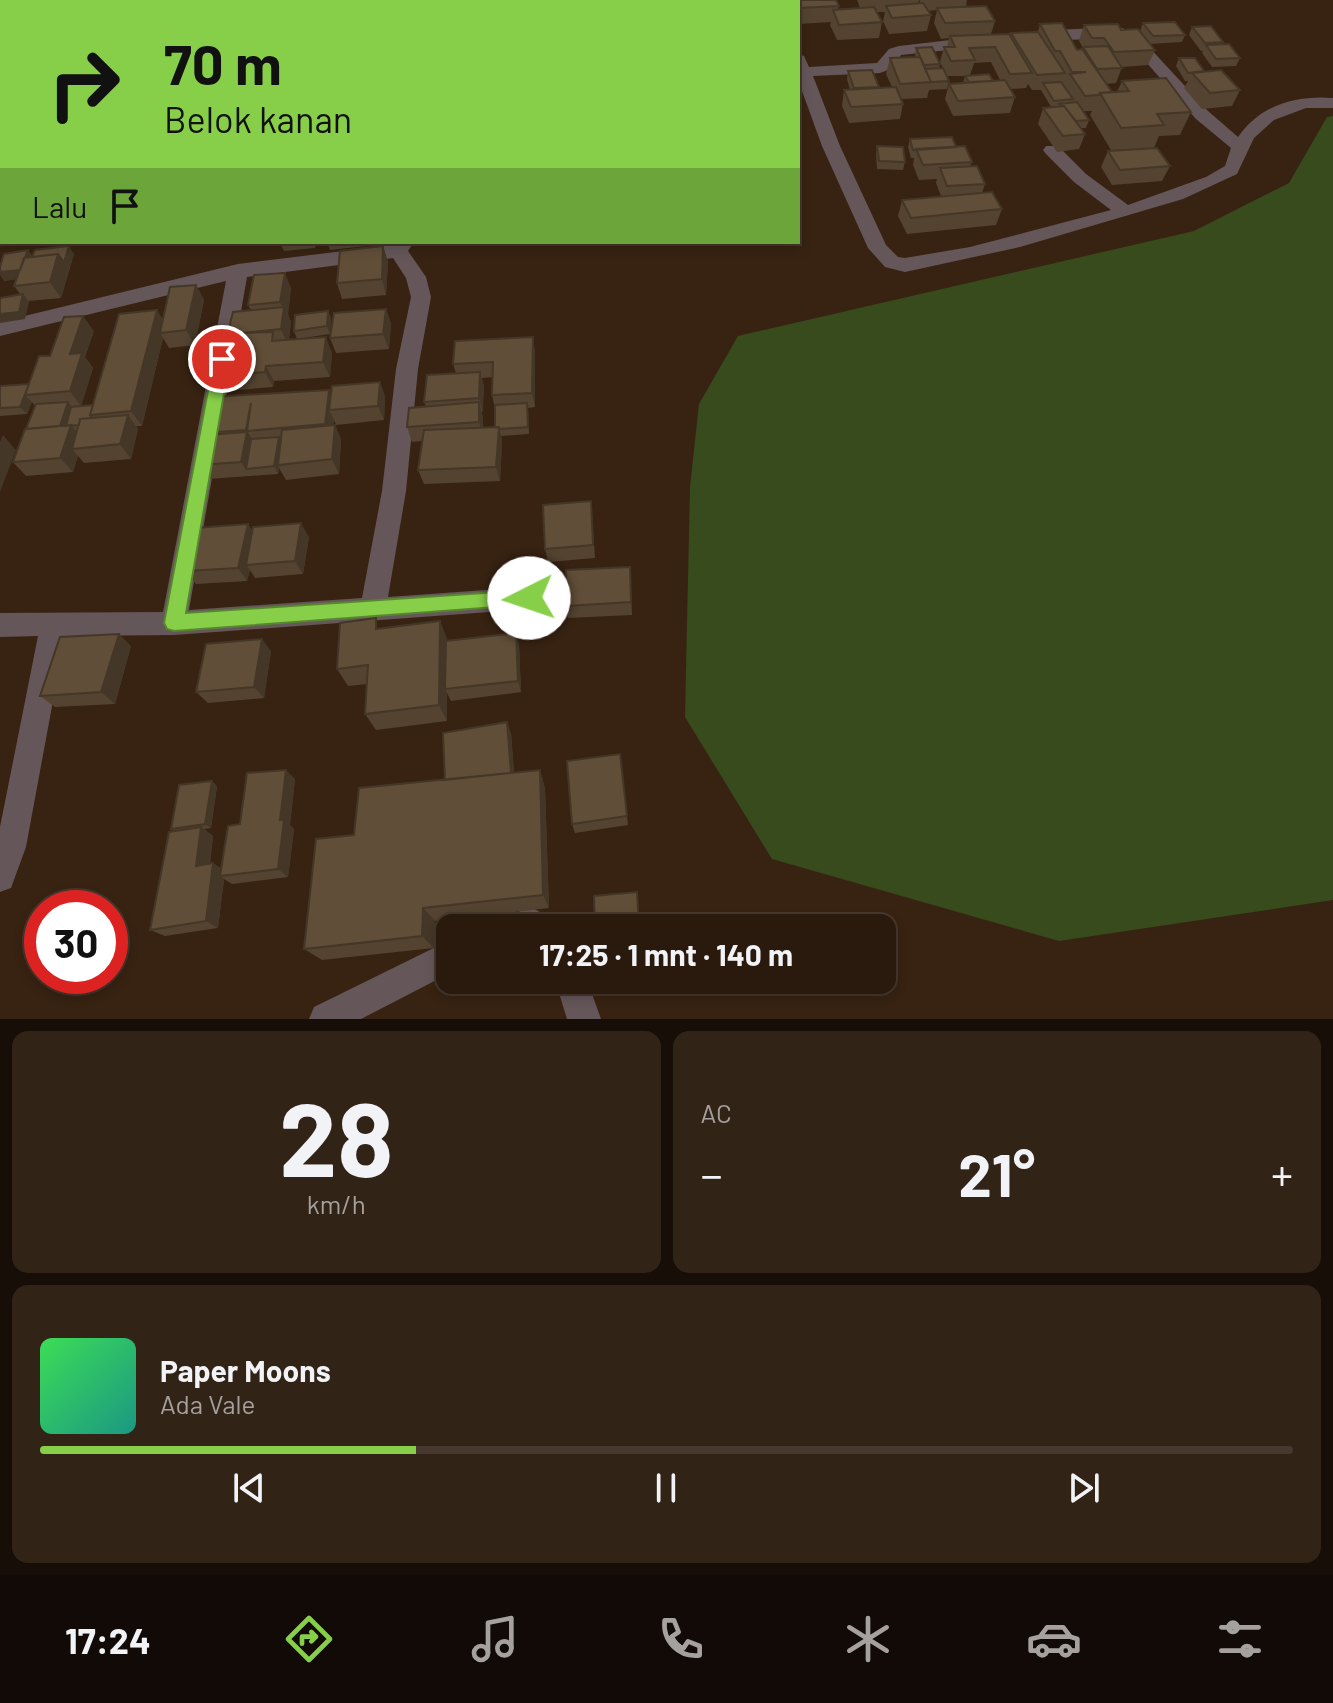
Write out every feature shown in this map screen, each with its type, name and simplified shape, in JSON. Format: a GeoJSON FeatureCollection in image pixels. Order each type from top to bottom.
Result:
{"type":"FeatureCollection","features":[{"type":"Feature","properties":{"kind":"street"},"geometry":{"type":"LineString","coordinates":[[1019,37],[1118,32],[1130,35],[1202,115],[1240,147]]}},
{"type":"Feature","properties":{"kind":"street"},"geometry":{"type":"LineString","coordinates":[[968,43],[905,49],[895,52],[887,65],[880,68],[801,66],[831,146],[878,248],[892,262],[915,265],[1125,211],[1210,183],[1232,169],[1240,147],[1263,121],[1293,103],[1333,103]]}},
{"type":"Feature","properties":{"kind":"street"},"geometry":{"type":"LineString","coordinates":[[1052,150],[1080,178],[1125,211]]}},
{"type":"Feature","properties":{"kind":"street"},"geometry":{"type":"LineString","coordinates":[[0,329],[238,271],[401,246],[416,277],[421,297],[407,369],[394,491],[373,609]]}},
{"type":"Feature","properties":{"kind":"street"},"geometry":{"type":"LineString","coordinates":[[174,623],[238,271]]}},
{"type":"Feature","properties":{"kind":"street"},"geometry":{"type":"LineString","coordinates":[[0,625],[174,623],[529,598]]}},
{"type":"Feature","properties":{"kind":"street"},"geometry":{"type":"LineString","coordinates":[[0,877],[11,847],[54,623]]}},
{"type":"Feature","properties":{"kind":"street"},"geometry":{"type":"LineString","coordinates":[[326,1019],[436,963]]}},
{"type":"Feature","properties":{"kind":"street"},"geometry":{"type":"LineString","coordinates":[[576,994],[584,1019]]}},
{"type":"Feature","properties":{"kind":"green space"},"geometry":{"type":"Polygon","coordinates":[[[1333,116],[1333,900],[1059,941],[772,859],[685,717],[690,487],[699,404],[738,336],[1194,231],[1289,183],[1327,117],[1333,116]]]}},
{"type":"Feature","properties":{"kind":"building"},"geometry":{"type":"Polygon","coordinates":[[[800,0],[836,0],[839,6],[800,8],[800,0]]]}},
{"type":"Feature","properties":{"kind":"building"},"geometry":{"type":"Polygon","coordinates":[[[923,3],[931,15],[892,18],[886,6],[923,3]]]}},
{"type":"Feature","properties":{"kind":"building"},"geometry":{"type":"Polygon","coordinates":[[[986,6],[995,21],[945,23],[937,8],[986,6]]]}},
{"type":"Feature","properties":{"kind":"building"},"geometry":{"type":"Polygon","coordinates":[[[874,7],[882,22],[839,25],[833,10],[874,7]]]}},
{"type":"Feature","properties":{"kind":"building"},"geometry":{"type":"Polygon","coordinates":[[[1175,22],[1185,35],[1153,36],[1143,23],[1175,22]]]}},
{"type":"Feature","properties":{"kind":"building"},"geometry":{"type":"Polygon","coordinates":[[[1062,23],[1077,50],[1082,49],[1112,92],[1085,96],[1070,74],[1086,72],[1072,72],[1060,51],[1055,51],[1040,24],[1062,23]]]}},
{"type":"Feature","properties":{"kind":"building"},"geometry":{"type":"Polygon","coordinates":[[[1118,24],[1121,30],[1138,29],[1155,50],[1114,52],[1104,38],[1092,38],[1084,25],[1118,24]]]}},
{"type":"Feature","properties":{"kind":"building"},"geometry":{"type":"Polygon","coordinates":[[[1211,26],[1223,42],[1205,43],[1192,27],[1211,26]]]}},
{"type":"Feature","properties":{"kind":"building"},"geometry":{"type":"Polygon","coordinates":[[[1038,32],[1065,73],[1037,75],[1011,33],[1038,32]]]}},
{"type":"Feature","properties":{"kind":"building"},"geometry":{"type":"Polygon","coordinates":[[[1009,34],[1032,73],[1010,74],[995,47],[969,48],[975,60],[951,61],[944,47],[955,47],[950,36],[1009,34]]]}},
{"type":"Feature","properties":{"kind":"building"},"geometry":{"type":"Polygon","coordinates":[[[1229,44],[1240,58],[1216,59],[1206,45],[1229,44]]]}},
{"type":"Feature","properties":{"kind":"building"},"geometry":{"type":"Polygon","coordinates":[[[1108,46],[1122,68],[1097,69],[1083,47],[1108,46]]]}},
{"type":"Feature","properties":{"kind":"building"},"geometry":{"type":"Polygon","coordinates":[[[932,47],[940,64],[924,65],[916,48],[932,47]]]}},
{"type":"Feature","properties":{"kind":"building"},"geometry":{"type":"Polygon","coordinates":[[[920,57],[931,82],[900,84],[890,58],[920,57]]]}},
{"type":"Feature","properties":{"kind":"building"},"geometry":{"type":"Polygon","coordinates":[[[1179,58],[1195,58],[1204,71],[1188,73],[1179,58]]]}},
{"type":"Feature","properties":{"kind":"building"},"geometry":{"type":"Polygon","coordinates":[[[943,68],[949,81],[931,82],[925,69],[943,68]]]}},
{"type":"Feature","properties":{"kind":"building"},"geometry":{"type":"Polygon","coordinates":[[[872,70],[879,87],[854,88],[848,71],[872,70]]]}},
{"type":"Feature","properties":{"kind":"building"},"geometry":{"type":"Polygon","coordinates":[[[1221,70],[1240,90],[1210,93],[1192,73],[1221,70]]]}},
{"type":"Feature","properties":{"kind":"building"},"geometry":{"type":"Polygon","coordinates":[[[989,74],[993,81],[969,82],[965,76],[989,74]]]}},
{"type":"Feature","properties":{"kind":"building"},"geometry":{"type":"Polygon","coordinates":[[[1166,78],[1191,112],[1157,114],[1164,125],[1121,128],[1100,93],[1129,91],[1122,81],[1166,78]]]}},
{"type":"Feature","properties":{"kind":"building"},"geometry":{"type":"Polygon","coordinates":[[[1005,80],[1015,97],[958,101],[949,84],[1005,80]]]}},
{"type":"Feature","properties":{"kind":"building"},"geometry":{"type":"Polygon","coordinates":[[[1061,82],[1073,99],[1054,101],[1043,83],[1061,82]]]}},
{"type":"Feature","properties":{"kind":"building"},"geometry":{"type":"Polygon","coordinates":[[[896,87],[903,104],[851,107],[844,90],[896,87]]]}},
{"type":"Feature","properties":{"kind":"building"},"geometry":{"type":"Polygon","coordinates":[[[1077,102],[1089,120],[1076,121],[1059,104],[1077,102]]]}},
{"type":"Feature","properties":{"kind":"building"},"geometry":{"type":"Polygon","coordinates":[[[1064,106],[1085,134],[1063,136],[1043,108],[1064,106]]]}},
{"type":"Feature","properties":{"kind":"building"},"geometry":{"type":"Polygon","coordinates":[[[952,137],[956,147],[917,150],[913,150],[910,139],[952,137]]]}},
{"type":"Feature","properties":{"kind":"building"},"geometry":{"type":"Polygon","coordinates":[[[877,146],[903,147],[905,162],[879,161],[877,146]]]}},
{"type":"Feature","properties":{"kind":"building"},"geometry":{"type":"Polygon","coordinates":[[[965,146],[972,162],[923,165],[916,149],[965,146]]]}},
{"type":"Feature","properties":{"kind":"building"},"geometry":{"type":"Polygon","coordinates":[[[1157,148],[1170,166],[1120,170],[1108,151],[1157,148]]]}},
{"type":"Feature","properties":{"kind":"building"},"geometry":{"type":"Polygon","coordinates":[[[977,166],[985,184],[947,186],[940,168],[977,166]]]}},
{"type":"Feature","properties":{"kind":"building"},"geometry":{"type":"Polygon","coordinates":[[[992,192],[1002,209],[911,218],[902,200],[992,192]]]}},
{"type":"Feature","properties":{"kind":"building"},"geometry":{"type":"Polygon","coordinates":[[[69,246],[64,262],[58,254],[32,257],[35,250],[69,246]]]}},
{"type":"Feature","properties":{"kind":"building"},"geometry":{"type":"Polygon","coordinates":[[[383,246],[382,279],[337,283],[340,251],[383,246]]]}},
{"type":"Feature","properties":{"kind":"building"},"geometry":{"type":"Polygon","coordinates":[[[28,250],[20,270],[0,272],[4,254],[28,250]]]}},
{"type":"Feature","properties":{"kind":"building"},"geometry":{"type":"Polygon","coordinates":[[[58,254],[50,282],[14,286],[24,258],[58,254]]]}},
{"type":"Feature","properties":{"kind":"building"},"geometry":{"type":"Polygon","coordinates":[[[285,273],[280,302],[248,305],[254,275],[285,273]]]}},
{"type":"Feature","properties":{"kind":"building"},"geometry":{"type":"Polygon","coordinates":[[[196,285],[186,330],[160,333],[170,287],[196,285]]]}},
{"type":"Feature","properties":{"kind":"building"},"geometry":{"type":"Polygon","coordinates":[[[23,294],[19,312],[0,314],[0,298],[23,294]]]}},
{"type":"Feature","properties":{"kind":"building"},"geometry":{"type":"Polygon","coordinates":[[[284,307],[281,329],[242,333],[273,332],[272,341],[326,337],[323,362],[266,366],[265,372],[217,376],[233,312],[284,307]]]}},
{"type":"Feature","properties":{"kind":"building"},"geometry":{"type":"Polygon","coordinates":[[[386,309],[383,334],[330,338],[334,313],[386,309]]]}},
{"type":"Feature","properties":{"kind":"building"},"geometry":{"type":"Polygon","coordinates":[[[157,310],[131,411],[90,415],[119,314],[157,310]]]}},
{"type":"Feature","properties":{"kind":"building"},"geometry":{"type":"Polygon","coordinates":[[[328,311],[327,326],[294,331],[295,315],[328,311]]]}},
{"type":"Feature","properties":{"kind":"building"},"geometry":{"type":"Polygon","coordinates":[[[83,316],[70,354],[82,353],[70,391],[25,395],[39,356],[50,356],[64,317],[83,316]]]}},
{"type":"Feature","properties":{"kind":"building"},"geometry":{"type":"Polygon","coordinates":[[[533,337],[532,393],[492,395],[493,362],[453,364],[455,341],[533,337]]]}},
{"type":"Feature","properties":{"kind":"building"},"geometry":{"type":"Polygon","coordinates":[[[480,372],[479,398],[424,402],[427,375],[480,372]]]}},
{"type":"Feature","properties":{"kind":"building"},"geometry":{"type":"Polygon","coordinates":[[[380,382],[378,406],[329,410],[332,386],[380,382]]]}},
{"type":"Feature","properties":{"kind":"building"},"geometry":{"type":"Polygon","coordinates":[[[29,384],[20,407],[0,408],[0,386],[29,384]]]}},
{"type":"Feature","properties":{"kind":"building"},"geometry":{"type":"Polygon","coordinates":[[[329,390],[325,424],[247,431],[251,403],[246,430],[201,433],[210,397],[329,390]]]}},
{"type":"Feature","properties":{"kind":"building"},"geometry":{"type":"Polygon","coordinates":[[[68,402],[60,426],[26,429],[36,404],[68,402]]]}},
{"type":"Feature","properties":{"kind":"building"},"geometry":{"type":"Polygon","coordinates":[[[479,402],[479,422],[407,427],[409,408],[479,402]]]}},
{"type":"Feature","properties":{"kind":"building"},"geometry":{"type":"Polygon","coordinates":[[[527,403],[528,427],[495,427],[495,405],[527,403]]]}},
{"type":"Feature","properties":{"kind":"building"},"geometry":{"type":"Polygon","coordinates":[[[93,405],[91,418],[80,419],[79,425],[66,426],[71,407],[93,405]]]}},
{"type":"Feature","properties":{"kind":"building"},"geometry":{"type":"Polygon","coordinates":[[[128,415],[120,444],[72,449],[80,419],[128,415]]]}},
{"type":"Feature","properties":{"kind":"building"},"geometry":{"type":"Polygon","coordinates":[[[71,425],[60,458],[13,462],[25,429],[71,425]]]}},
{"type":"Feature","properties":{"kind":"building"},"geometry":{"type":"Polygon","coordinates":[[[335,425],[332,459],[278,465],[282,430],[335,425]]]}},
{"type":"Feature","properties":{"kind":"building"},"geometry":{"type":"Polygon","coordinates":[[[499,427],[496,467],[418,470],[424,430],[499,427]]]}},
{"type":"Feature","properties":{"kind":"building"},"geometry":{"type":"Polygon","coordinates":[[[247,432],[241,462],[200,465],[207,435],[247,432]]]}},
{"type":"Feature","properties":{"kind":"building"},"geometry":{"type":"Polygon","coordinates":[[[279,437],[274,466],[246,469],[251,439],[279,437]]]}},
{"type":"Feature","properties":{"kind":"building"},"geometry":{"type":"Polygon","coordinates":[[[591,501],[593,545],[545,549],[543,505],[591,501]]]}},
{"type":"Feature","properties":{"kind":"building"},"geometry":{"type":"Polygon","coordinates":[[[301,523],[295,561],[246,565],[253,527],[301,523]]]}},
{"type":"Feature","properties":{"kind":"building"},"geometry":{"type":"Polygon","coordinates":[[[248,524],[238,568],[185,571],[196,528],[248,524]]]}},
{"type":"Feature","properties":{"kind":"building"},"geometry":{"type":"Polygon","coordinates":[[[630,567],[631,602],[566,606],[566,570],[630,567]]]}},
{"type":"Feature","properties":{"kind":"building"},"geometry":{"type":"Polygon","coordinates":[[[376,618],[376,629],[440,621],[439,705],[365,714],[368,665],[337,669],[340,623],[376,618]]]}},
{"type":"Feature","properties":{"kind":"building"},"geometry":{"type":"Polygon","coordinates":[[[516,633],[518,681],[445,689],[446,641],[516,633]]]}},
{"type":"Feature","properties":{"kind":"building"},"geometry":{"type":"Polygon","coordinates":[[[119,634],[101,692],[40,696],[60,637],[119,634]]]}},
{"type":"Feature","properties":{"kind":"building"},"geometry":{"type":"Polygon","coordinates":[[[262,639],[254,687],[196,692],[206,644],[262,639]]]}},
{"type":"Feature","properties":{"kind":"building"},"geometry":{"type":"Polygon","coordinates":[[[507,722],[511,773],[445,780],[443,733],[507,722]]]}},
{"type":"Feature","properties":{"kind":"building"},"geometry":{"type":"Polygon","coordinates":[[[620,754],[627,816],[572,824],[567,761],[620,754]]]}},
{"type":"Feature","properties":{"kind":"building"},"geometry":{"type":"Polygon","coordinates":[[[286,770],[278,869],[220,876],[228,826],[240,824],[247,773],[286,770]]]}},
{"type":"Feature","properties":{"kind":"building"},"geometry":{"type":"Polygon","coordinates":[[[540,770],[543,895],[423,908],[422,936],[304,949],[316,839],[354,835],[359,788],[540,770]]]}},
{"type":"Feature","properties":{"kind":"building"},"geometry":{"type":"Polygon","coordinates":[[[212,781],[205,824],[171,829],[179,785],[212,781]]]}},
{"type":"Feature","properties":{"kind":"building"},"geometry":{"type":"Polygon","coordinates":[[[201,827],[196,866],[213,863],[206,921],[150,930],[169,832],[201,827]]]}},
{"type":"Feature","properties":{"kind":"building"},"geometry":{"type":"Polygon","coordinates":[[[637,892],[638,914],[595,914],[594,896],[637,892]]]}},
{"type":"Feature","properties":{"kind":"route"},"geometry":{"type":"LineString","coordinates":[[222,359],[174,623],[529,598]]}}]}
